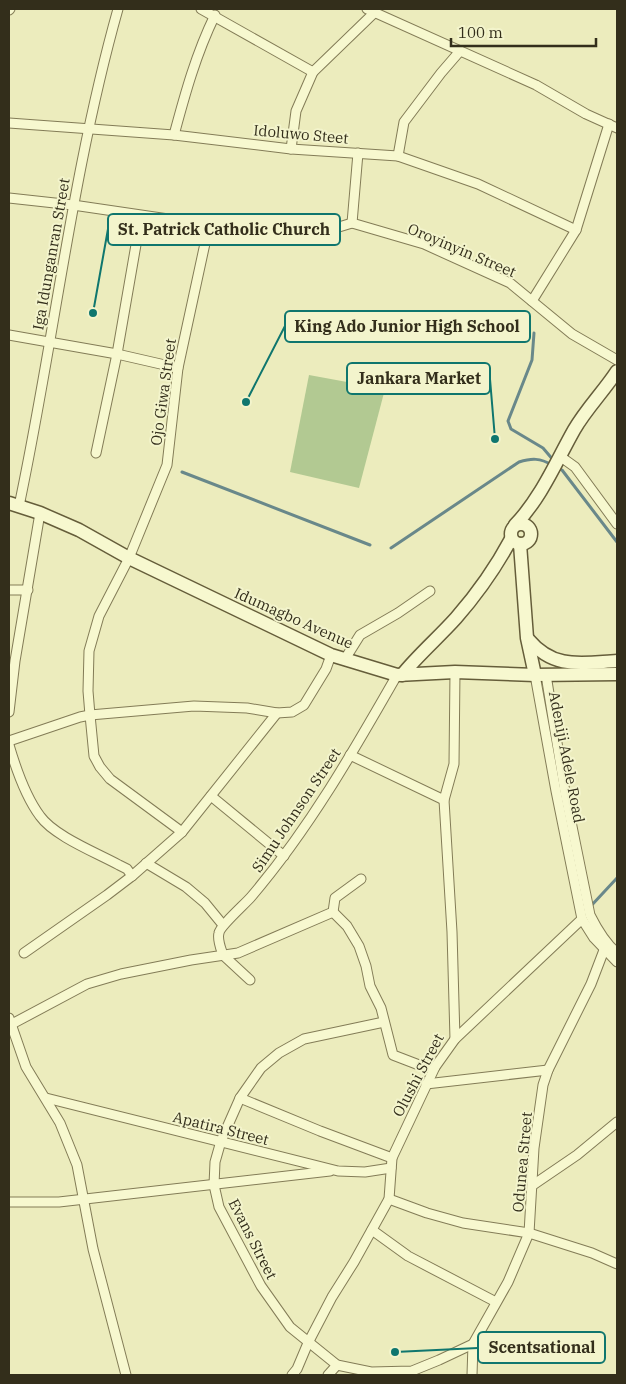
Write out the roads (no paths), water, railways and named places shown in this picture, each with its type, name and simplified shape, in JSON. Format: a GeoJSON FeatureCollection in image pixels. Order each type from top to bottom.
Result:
{"type":"FeatureCollection","features":[{"type":"Feature","properties":{"kind":"main road"},"geometry":{"type":"LineString","coordinates":[[516,541],[510,533],[512,528],[529,510],[561,457],[575,428],[617,371]]}},
{"type":"Feature","properties":{"kind":"main road","name":"Idumagbo Avenue"},"geometry":{"type":"LineString","coordinates":[[14,505],[40,512],[79,530],[130,558],[331,655],[399,675],[455,672],[540,675],[617,674]]}},
{"type":"Feature","properties":{"kind":"main road"},"geometry":{"type":"LineString","coordinates":[[399,675],[455,619],[516,541],[528,541],[531,533],[529,510]]}},
{"type":"Feature","properties":{"kind":"main road"},"geometry":{"type":"LineString","coordinates":[[515,524],[521,523],[530,528]]}},
{"type":"Feature","properties":{"kind":"main road","name":"Adeniji Adele Road"},"geometry":{"type":"LineString","coordinates":[[516,541],[527,638],[540,675]]}},
{"type":"Feature","properties":{"kind":"main road"},"geometry":{"type":"LineString","coordinates":[[527,638],[536,648],[552,659],[574,663],[617,661]]}},
{"type":"Feature","properties":{"kind":"street","name":"Iga Idunganran Street"},"geometry":{"type":"LineString","coordinates":[[14,505],[32,447],[73,205],[89,128],[118,9]]}},
{"type":"Feature","properties":{"kind":"street"},"geometry":{"type":"LineString","coordinates":[[201,9],[215,15],[284,57],[313,72]]}},
{"type":"Feature","properties":{"kind":"street"},"geometry":{"type":"LineString","coordinates":[[291,150],[296,110],[313,72],[371,11],[536,85],[586,114],[613,126],[576,230],[532,301]]}},
{"type":"Feature","properties":{"kind":"street"},"geometry":{"type":"LineString","coordinates":[[174,135],[188,82],[202,41],[215,15]]}},
{"type":"Feature","properties":{"kind":"street"},"geometry":{"type":"LineString","coordinates":[[398,156],[404,122],[460,51]]}},
{"type":"Feature","properties":{"kind":"street","name":"Idoluwo Steet"},"geometry":{"type":"LineString","coordinates":[[9,123],[174,135],[291,150],[398,156],[478,184],[576,230]]}},
{"type":"Feature","properties":{"kind":"street"},"geometry":{"type":"LineString","coordinates":[[9,198],[73,205],[209,225],[316,234],[352,223],[358,153]]}},
{"type":"Feature","properties":{"kind":"street"},"geometry":{"type":"LineString","coordinates":[[96,454],[117,354],[141,216]]}},
{"type":"Feature","properties":{"kind":"street","name":"Oroyinyin Street"},"geometry":{"type":"LineString","coordinates":[[352,223],[424,244],[510,283],[572,334],[617,360]]}},
{"type":"Feature","properties":{"kind":"street","name":"Ojo Giwa Street"},"geometry":{"type":"LineString","coordinates":[[182,832],[110,779],[94,756],[88,691],[89,651],[99,616],[130,558],[167,465],[178,368],[209,225]]}},
{"type":"Feature","properties":{"kind":"street"},"geometry":{"type":"LineString","coordinates":[[9,335],[117,354],[178,368]]}},
{"type":"Feature","properties":{"kind":"street"},"geometry":{"type":"LineString","coordinates":[[561,457],[575,467],[617,524]]}},
{"type":"Feature","properties":{"kind":"street"},"geometry":{"type":"LineString","coordinates":[[9,712],[15,661],[40,512]]}},
{"type":"Feature","properties":{"kind":"street"},"geometry":{"type":"LineString","coordinates":[[9,590],[28,590]]}},
{"type":"Feature","properties":{"kind":"street"},"geometry":{"type":"LineString","coordinates":[[345,659],[360,634],[398,613],[430,591]]}},
{"type":"Feature","properties":{"kind":"street"},"geometry":{"type":"LineString","coordinates":[[9,741],[90,715],[194,706],[292,712],[304,705],[326,669],[331,655]]}},
{"type":"Feature","properties":{"kind":"street","name":"Olushi Street"},"geometry":{"type":"LineString","coordinates":[[292,1375],[297,1369],[332,1297],[389,1199],[391,1163],[426,1084],[435,1067],[455,1039],[452,932],[444,800],[454,764],[455,672]]}},
{"type":"Feature","properties":{"kind":"street","name":"Simu Johnson Street"},"geometry":{"type":"LineString","coordinates":[[223,925],[239,911],[284,856],[322,801],[399,675]]}},
{"type":"Feature","properties":{"kind":"street","name":"Adeniji Adele Road"},"geometry":{"type":"LineString","coordinates":[[540,675],[556,791],[582,919],[594,938],[617,962]]}},
{"type":"Feature","properties":{"kind":"street","name":"Adeniji Adele Road"},"geometry":{"type":"LineString","coordinates":[[540,675],[590,915],[599,932],[617,953]]}},
{"type":"Feature","properties":{"kind":"street"},"geometry":{"type":"LineString","coordinates":[[24,953],[132,876],[182,832],[277,712]]}},
{"type":"Feature","properties":{"kind":"street"},"geometry":{"type":"LineString","coordinates":[[9,745],[28,794],[41,817],[54,829],[127,869],[132,876]]}},
{"type":"Feature","properties":{"kind":"street"},"geometry":{"type":"LineString","coordinates":[[350,755],[444,800]]}},
{"type":"Feature","properties":{"kind":"street"},"geometry":{"type":"LineString","coordinates":[[211,796],[284,856]]}},
{"type":"Feature","properties":{"kind":"street"},"geometry":{"type":"LineString","coordinates":[[146,864],[186,887],[205,903],[223,925],[219,932],[222,956],[250,980]]}},
{"type":"Feature","properties":{"kind":"street"},"geometry":{"type":"LineString","coordinates":[[332,912],[335,898],[361,879]]}},
{"type":"Feature","properties":{"kind":"street"},"geometry":{"type":"LineString","coordinates":[[126,1375],[92,1250],[77,1165],[60,1123],[26,1067],[11,1025],[87,984],[121,974],[238,953],[332,912]]}},
{"type":"Feature","properties":{"kind":"street"},"geometry":{"type":"LineString","coordinates":[[332,912],[347,926],[360,946],[370,986],[381,1008],[393,1055],[419,1065],[435,1067]]}},
{"type":"Feature","properties":{"kind":"street"},"geometry":{"type":"LineString","coordinates":[[455,1039],[582,919]]}},
{"type":"Feature","properties":{"kind":"street","name":"Odunea Street"},"geometry":{"type":"LineString","coordinates":[[472,1375],[473,1344],[508,1282],[529,1233],[534,1148],[548,1070],[591,984],[604,950]]}},
{"type":"Feature","properties":{"kind":"street","name":"Evans Street"},"geometry":{"type":"LineString","coordinates":[[384,1022],[304,1039],[279,1053],[261,1068],[240,1098],[221,1142],[215,1162],[214,1185],[219,1207],[261,1286],[290,1327],[337,1366],[372,1374],[412,1371],[473,1344]]}},
{"type":"Feature","properties":{"kind":"street"},"geometry":{"type":"LineString","coordinates":[[426,1084],[548,1070]]}},
{"type":"Feature","properties":{"kind":"street","name":"Apatira Street"},"geometry":{"type":"LineString","coordinates":[[46,1098],[338,1170],[365,1172],[391,1163]]}},
{"type":"Feature","properties":{"kind":"street"},"geometry":{"type":"LineString","coordinates":[[240,1098],[391,1163]]}},
{"type":"Feature","properties":{"kind":"street"},"geometry":{"type":"LineString","coordinates":[[533,1185],[577,1156],[617,1122]]}},
{"type":"Feature","properties":{"kind":"street"},"geometry":{"type":"LineString","coordinates":[[9,1202],[59,1202],[338,1170]]}},
{"type":"Feature","properties":{"kind":"street"},"geometry":{"type":"LineString","coordinates":[[389,1199],[427,1213],[463,1223],[529,1233],[592,1253],[617,1264]]}},
{"type":"Feature","properties":{"kind":"street"},"geometry":{"type":"LineString","coordinates":[[372,1230],[408,1256],[496,1302]]}},
{"type":"Feature","properties":{"kind":"street"},"geometry":{"type":"LineString","coordinates":[[328,1375],[337,1366]]}},
{"type":"Feature","properties":{"kind":"waterway"},"geometry":{"type":"LineString","coordinates":[[534,333],[532,360],[508,421],[511,429],[543,448],[554,461]]}},
{"type":"Feature","properties":{"kind":"waterway"},"geometry":{"type":"LineString","coordinates":[[391,548],[519,462],[536,459],[552,465]]}},
{"type":"Feature","properties":{"kind":"waterway"},"geometry":{"type":"LineString","coordinates":[[558,468],[562,470],[617,542]]}},
{"type":"Feature","properties":{"kind":"waterway"},"geometry":{"type":"LineString","coordinates":[[182,472],[370,545]]}},
{"type":"Feature","properties":{"kind":"waterway"},"geometry":{"type":"LineString","coordinates":[[590,907],[617,878]]}},
{"type":"Feature","properties":{"kind":"place","name":"St. Patrick Catholic Church"},"geometry":{"type":"Point","coordinates":[93,313]}},
{"type":"Feature","properties":{"kind":"place","name":"King Ado Junior High School"},"geometry":{"type":"Point","coordinates":[246,402]}},
{"type":"Feature","properties":{"kind":"place","name":"Jankara Market"},"geometry":{"type":"Point","coordinates":[495,439]}},
{"type":"Feature","properties":{"kind":"place","name":"Scentsational"},"geometry":{"type":"Point","coordinates":[395,1352]}}]}
